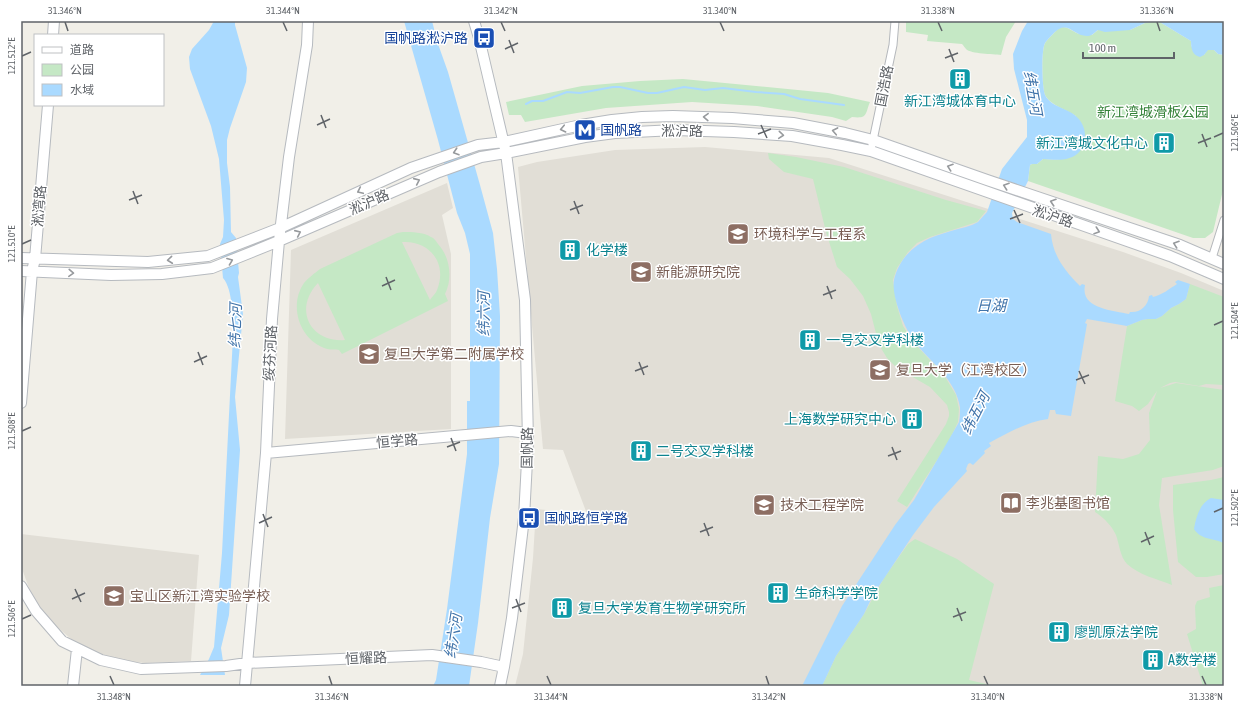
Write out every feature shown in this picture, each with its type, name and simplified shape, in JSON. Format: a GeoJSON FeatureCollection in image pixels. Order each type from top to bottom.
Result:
{"type":"FeatureCollection","features":[{"type":"Feature","properties":{"kind":"main road"},"geometry":{"type":"LineString","coordinates":[[53,34],[54,21]]}},
{"type":"Feature","properties":{"kind":"main road","name":"绥芬河路"},"geometry":{"type":"LineString","coordinates":[[245,684],[266,453],[272,319],[280,228],[289,157],[307,45],[308,21]]}},
{"type":"Feature","properties":{"kind":"main road","name":"国帆路"},"geometry":{"type":"LineString","coordinates":[[474,21],[504,142],[526,300],[528,433],[524,518],[512,618],[500,686]]}},
{"type":"Feature","properties":{"kind":"main road","name":"淞湾路"},"geometry":{"type":"LineString","coordinates":[[21,402],[48,106]]}},
{"type":"Feature","properties":{"kind":"main road","name":"淞沪路"},"geometry":{"type":"LineString","coordinates":[[21,258],[148,262],[208,256],[280,228],[411,168],[478,145],[504,142],[581,125],[612,120],[674,116],[732,118],[787,123],[845,133],[873,140],[1180,245],[1224,264]]}},
{"type":"Feature","properties":{"kind":"main road","name":"淞沪路"},"geometry":{"type":"LineString","coordinates":[[21,271],[111,275],[162,274],[212,268],[279,241],[439,172],[481,157],[585,137],[614,133],[675,130],[792,136],[842,144],[871,152],[1170,256],[1224,279]]}},
{"type":"Feature","properties":{"kind":"main road"},"geometry":{"type":"LineString","coordinates":[[1207,271],[1212,258]]}},
{"type":"Feature","properties":{"kind":"main road","name":"恒学路"},"geometry":{"type":"LineString","coordinates":[[266,453],[504,432],[528,433]]}},
{"type":"Feature","properties":{"kind":"main road"},"geometry":{"type":"LineString","coordinates":[[21,586],[36,611],[62,641],[77,648],[73,686]]}},
{"type":"Feature","properties":{"kind":"main road","name":"恒耀路"},"geometry":{"type":"LineString","coordinates":[[77,648],[101,660],[141,669],[189,668],[247,663],[432,655],[472,660],[504,667]]}},
{"type":"Feature","properties":{"kind":"street","name":"国浩路"},"geometry":{"type":"LineString","coordinates":[[871,152],[893,45],[895,21]]}},
{"type":"Feature","properties":{"kind":"street"},"geometry":{"type":"LineString","coordinates":[[1212,258],[1224,220]]}},
{"type":"Feature","properties":{"kind":"shaded area","name":"复旦大学（江湾校区）"},"geometry":{"type":"Polygon","coordinates":[[[705,147],[829,158],[1123,252],[1181,273],[1224,291],[1224,686],[515,686],[523,654],[533,558],[536,509],[587,514],[563,450],[543,449],[518,167],[537,162],[615,150],[705,147]]]}},
{"type":"Feature","properties":{"kind":"shaded area","name":"复旦大学第二附属学校"},"geometry":{"type":"Polygon","coordinates":[[[447,183],[453,208],[442,215],[451,254],[451,429],[285,439],[291,250],[447,183]]]}},
{"type":"Feature","properties":{"kind":"shaded area","name":"宝山区新江湾实验学校"},"geometry":{"type":"Polygon","coordinates":[[[21,534],[199,555],[191,661],[145,663],[125,661],[107,656],[77,644],[49,620],[38,605],[29,588],[21,566],[21,534]]]}},
{"type":"Feature","properties":{"kind":"green space"},"geometry":{"type":"Polygon","coordinates":[[[906,21],[1016,21],[1006,37],[1001,55],[972,52],[966,49],[962,44],[927,41],[928,35],[906,32],[906,21]]]}},
{"type":"Feature","properties":{"kind":"green space","name":"新江湾城滑板公园"},"geometry":{"type":"Polygon","coordinates":[[[1158,21],[1191,41],[1191,46],[1204,55],[1207,50],[1214,50],[1218,54],[1224,55],[1224,186],[1213,232],[1205,238],[1193,238],[1028,181],[1030,165],[1037,164],[1043,159],[1060,159],[1076,154],[1076,116],[1051,102],[1045,95],[1042,61],[1045,43],[1057,29],[1061,27],[1065,27],[1081,34],[1092,35],[1098,30],[1130,30],[1145,23],[1158,21]]]}},
{"type":"Feature","properties":{"kind":"green space"},"geometry":{"type":"Polygon","coordinates":[[[683,79],[828,93],[870,102],[865,115],[861,117],[852,117],[846,121],[832,117],[757,106],[692,102],[606,108],[525,122],[521,115],[509,115],[506,102],[582,86],[683,79]]]}},
{"type":"Feature","properties":{"kind":"green space"},"geometry":{"type":"Polygon","coordinates":[[[768,153],[844,167],[946,200],[986,211],[977,222],[930,237],[917,243],[908,252],[897,268],[893,280],[897,306],[903,326],[915,344],[944,375],[956,395],[959,409],[958,422],[948,443],[907,507],[897,501],[946,424],[949,416],[947,405],[930,387],[897,368],[887,358],[879,345],[871,314],[863,296],[850,279],[837,267],[826,232],[813,179],[784,172],[769,159],[768,153]]]}},
{"type":"Feature","properties":{"kind":"green space"},"geometry":{"type":"Polygon","coordinates":[[[410,232],[428,235],[434,239],[442,249],[448,261],[449,268],[449,281],[445,294],[448,301],[342,354],[339,350],[327,349],[310,339],[299,322],[297,312],[299,292],[304,283],[320,269],[397,233],[410,232]],[[402,242],[430,300],[436,291],[440,280],[438,262],[428,249],[412,242],[402,242]],[[318,283],[311,293],[307,303],[306,313],[309,322],[314,330],[322,336],[345,340],[318,283]]]}},
{"type":"Feature","properties":{"kind":"green space"},"geometry":{"type":"Polygon","coordinates":[[[1190,284],[1224,297],[1224,385],[1206,384],[1199,386],[1175,382],[1160,388],[1176,383],[1224,390],[1224,466],[1213,470],[1162,478],[1159,505],[1172,585],[1143,574],[1127,564],[1121,554],[1117,538],[1112,528],[1095,512],[1098,456],[1123,459],[1139,454],[1150,440],[1149,413],[1157,391],[1148,404],[1139,411],[1132,406],[1115,401],[1127,326],[1142,320],[1156,319],[1162,316],[1171,308],[1186,299],[1190,284]]]}},
{"type":"Feature","properties":{"kind":"green space"},"geometry":{"type":"Polygon","coordinates":[[[1224,477],[1224,574],[1196,577],[1178,562],[1173,510],[1173,485],[1224,477]]]}},
{"type":"Feature","properties":{"kind":"green space"},"geometry":{"type":"Polygon","coordinates":[[[915,539],[957,559],[994,584],[969,680],[995,686],[822,686],[836,656],[864,614],[884,578],[908,544],[915,539]]]}},
{"type":"Feature","properties":{"kind":"green space"},"geometry":{"type":"Polygon","coordinates":[[[1224,585],[1224,686],[1203,686],[1187,634],[1196,629],[1195,606],[1197,601],[1210,597],[1209,588],[1224,585]]]}},
{"type":"Feature","properties":{"kind":"water","name":"纬七河"},"geometry":{"type":"Polygon","coordinates":[[[214,21],[235,21],[247,68],[246,82],[227,140],[231,232],[236,238],[239,273],[238,277],[243,314],[235,397],[240,450],[229,615],[221,648],[225,675],[200,675],[214,647],[222,553],[233,336],[231,297],[223,278],[220,244],[223,237],[224,220],[219,159],[211,126],[190,69],[189,57],[192,49],[209,30],[214,21]]]}},
{"type":"Feature","properties":{"kind":"water","name":"纬六河"},"geometry":{"type":"Polygon","coordinates":[[[404,21],[432,21],[448,72],[493,233],[497,269],[500,316],[499,464],[490,518],[469,686],[433,686],[436,680],[447,609],[467,454],[467,401],[470,401],[470,254],[465,233],[457,213],[404,21]]]}},
{"type":"Feature","properties":{"kind":"water","name":"日湖"},"geometry":{"type":"Polygon","coordinates":[[[1028,21],[1157,21],[1145,23],[1130,30],[1105,32],[1098,30],[1092,35],[1088,36],[1083,36],[1070,29],[1063,28],[1053,34],[1045,43],[1042,69],[1045,95],[1052,103],[1077,117],[1085,132],[1085,140],[1081,150],[1076,155],[1068,159],[1043,159],[1037,164],[1030,165],[1028,181],[1012,213],[1013,219],[1017,222],[1051,234],[1054,249],[1061,263],[1069,275],[1080,286],[1082,284],[1085,285],[1085,293],[1088,299],[1099,307],[1129,314],[1130,312],[1143,308],[1147,303],[1149,296],[1152,295],[1153,297],[1162,293],[1177,284],[1175,282],[1178,280],[1190,284],[1186,299],[1156,319],[1142,320],[1127,326],[1087,319],[1085,323],[1087,324],[1071,416],[1056,414],[1055,410],[1050,410],[1048,419],[1025,425],[989,443],[991,446],[984,451],[985,453],[973,465],[970,463],[968,464],[966,469],[967,471],[934,507],[913,535],[873,595],[864,614],[836,656],[822,686],[802,686],[842,606],[895,525],[914,500],[959,422],[960,407],[954,389],[943,373],[917,345],[908,332],[897,305],[894,280],[897,270],[903,260],[918,245],[937,235],[978,222],[987,212],[1002,169],[1027,137],[1027,120],[1014,69],[1013,54],[1022,31],[1028,21]]]}},
{"type":"Feature","properties":{"kind":"water"},"geometry":{"type":"Polygon","coordinates":[[[1158,21],[1224,21],[1224,55],[1218,54],[1214,50],[1208,50],[1200,57],[1195,55],[1192,51],[1191,41],[1158,21]]]}},
{"type":"Feature","properties":{"kind":"water"},"geometry":{"type":"Polygon","coordinates":[[[1211,498],[1224,500],[1224,543],[1204,537],[1197,533],[1194,529],[1197,515],[1201,507],[1211,498]]]}},
{"type":"Feature","properties":{"kind":"waterway"},"geometry":{"type":"LineString","coordinates":[[526,104],[532,101],[543,101],[567,92],[580,93],[613,87],[648,93],[657,93],[684,87],[705,90],[723,88],[784,94],[800,99],[844,105]]}},
{"type":"Feature","properties":{"kind":"place","name":"国帆路淞沪路"},"geometry":{"type":"Point","coordinates":[484,38]}},
{"type":"Feature","properties":{"kind":"place","name":"新江湾城体育中心"},"geometry":{"type":"Point","coordinates":[960,79]}},
{"type":"Feature","properties":{"kind":"place","name":"国帆路"},"geometry":{"type":"Point","coordinates":[585,130]}},
{"type":"Feature","properties":{"kind":"place","name":"新江湾城文化中心"},"geometry":{"type":"Point","coordinates":[1164,143]}},
{"type":"Feature","properties":{"kind":"place","name":"环境科学与工程系"},"geometry":{"type":"Point","coordinates":[738,234]}},
{"type":"Feature","properties":{"kind":"place","name":"化学楼"},"geometry":{"type":"Point","coordinates":[570,250]}},
{"type":"Feature","properties":{"kind":"place","name":"新能源研究院"},"geometry":{"type":"Point","coordinates":[641,272]}},
{"type":"Feature","properties":{"kind":"place","name":"一号交叉学科楼"},"geometry":{"type":"Point","coordinates":[810,340]}},
{"type":"Feature","properties":{"kind":"place","name":"复旦大学第二附属学校"},"geometry":{"type":"Point","coordinates":[369,354]}},
{"type":"Feature","properties":{"kind":"place","name":"复旦大学（江湾校区）"},"geometry":{"type":"Point","coordinates":[880,370]}},
{"type":"Feature","properties":{"kind":"place","name":"上海数学研究中心"},"geometry":{"type":"Point","coordinates":[912,419]}},
{"type":"Feature","properties":{"kind":"place","name":"二号交叉学科楼"},"geometry":{"type":"Point","coordinates":[641,451]}},
{"type":"Feature","properties":{"kind":"place","name":"李兆基图书馆"},"geometry":{"type":"Point","coordinates":[1011,503]}},
{"type":"Feature","properties":{"kind":"place","name":"技术工程学院"},"geometry":{"type":"Point","coordinates":[764,505]}},
{"type":"Feature","properties":{"kind":"place","name":"国帆路恒学路"},"geometry":{"type":"Point","coordinates":[529,518]}},
{"type":"Feature","properties":{"kind":"place","name":"生命科学学院"},"geometry":{"type":"Point","coordinates":[778,593]}},
{"type":"Feature","properties":{"kind":"place","name":"宝山区新江湾实验学校"},"geometry":{"type":"Point","coordinates":[114,596]}},
{"type":"Feature","properties":{"kind":"place","name":"复旦大学发育生物学研究所"},"geometry":{"type":"Point","coordinates":[562,608]}},
{"type":"Feature","properties":{"kind":"place","name":"廖凯原法学院"},"geometry":{"type":"Point","coordinates":[1059,632]}},
{"type":"Feature","properties":{"kind":"place","name":"A数学楼"},"geometry":{"type":"Point","coordinates":[1153,660]}},
{"type":"Feature","properties":{"kind":"water label","name":"纬五河"},"geometry":{"type":"Point","coordinates":[1033,93]}},
{"type":"Feature","properties":{"kind":"water label","name":"纬五河"},"geometry":{"type":"Point","coordinates":[975,413]}}]}
